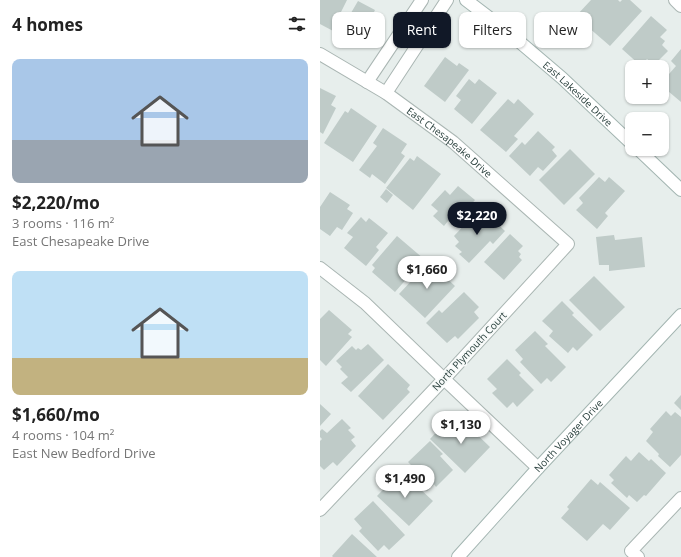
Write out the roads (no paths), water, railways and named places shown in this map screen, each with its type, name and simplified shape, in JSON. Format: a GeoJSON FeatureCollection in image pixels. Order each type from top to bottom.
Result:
{"type":"FeatureCollection","features":[{"type":"Feature","properties":{"kind":"street"},"geometry":{"type":"LineString","coordinates":[[367,82],[422,0]]}},
{"type":"Feature","properties":{"kind":"street"},"geometry":{"type":"LineString","coordinates":[[386,94],[447,0]]}},
{"type":"Feature","properties":{"kind":"street","name":"East Lakeside Drive"},"geometry":{"type":"LineString","coordinates":[[466,0],[508,32],[562,78],[625,137]]}},
{"type":"Feature","properties":{"kind":"street"},"geometry":{"type":"LineString","coordinates":[[675,0],[681,6]]}},
{"type":"Feature","properties":{"kind":"street","name":"East Chesapeake Drive"},"geometry":{"type":"LineString","coordinates":[[320,54],[386,94],[453,142],[568,244]]}},
{"type":"Feature","properties":{"kind":"street"},"geometry":{"type":"LineString","coordinates":[[645,156],[681,190]]}},
{"type":"Feature","properties":{"kind":"street","name":"North Plymouth Court"},"geometry":{"type":"LineString","coordinates":[[321,508],[444,379],[568,244]]}},
{"type":"Feature","properties":{"kind":"street"},"geometry":{"type":"LineString","coordinates":[[320,268],[365,302],[538,468]]}},
{"type":"Feature","properties":{"kind":"street","name":"North Voyager Drive"},"geometry":{"type":"LineString","coordinates":[[458,557],[538,468],[681,315]]}},
{"type":"Feature","properties":{"kind":"street"},"geometry":{"type":"LineString","coordinates":[[634,554],[681,498]]}}]}
